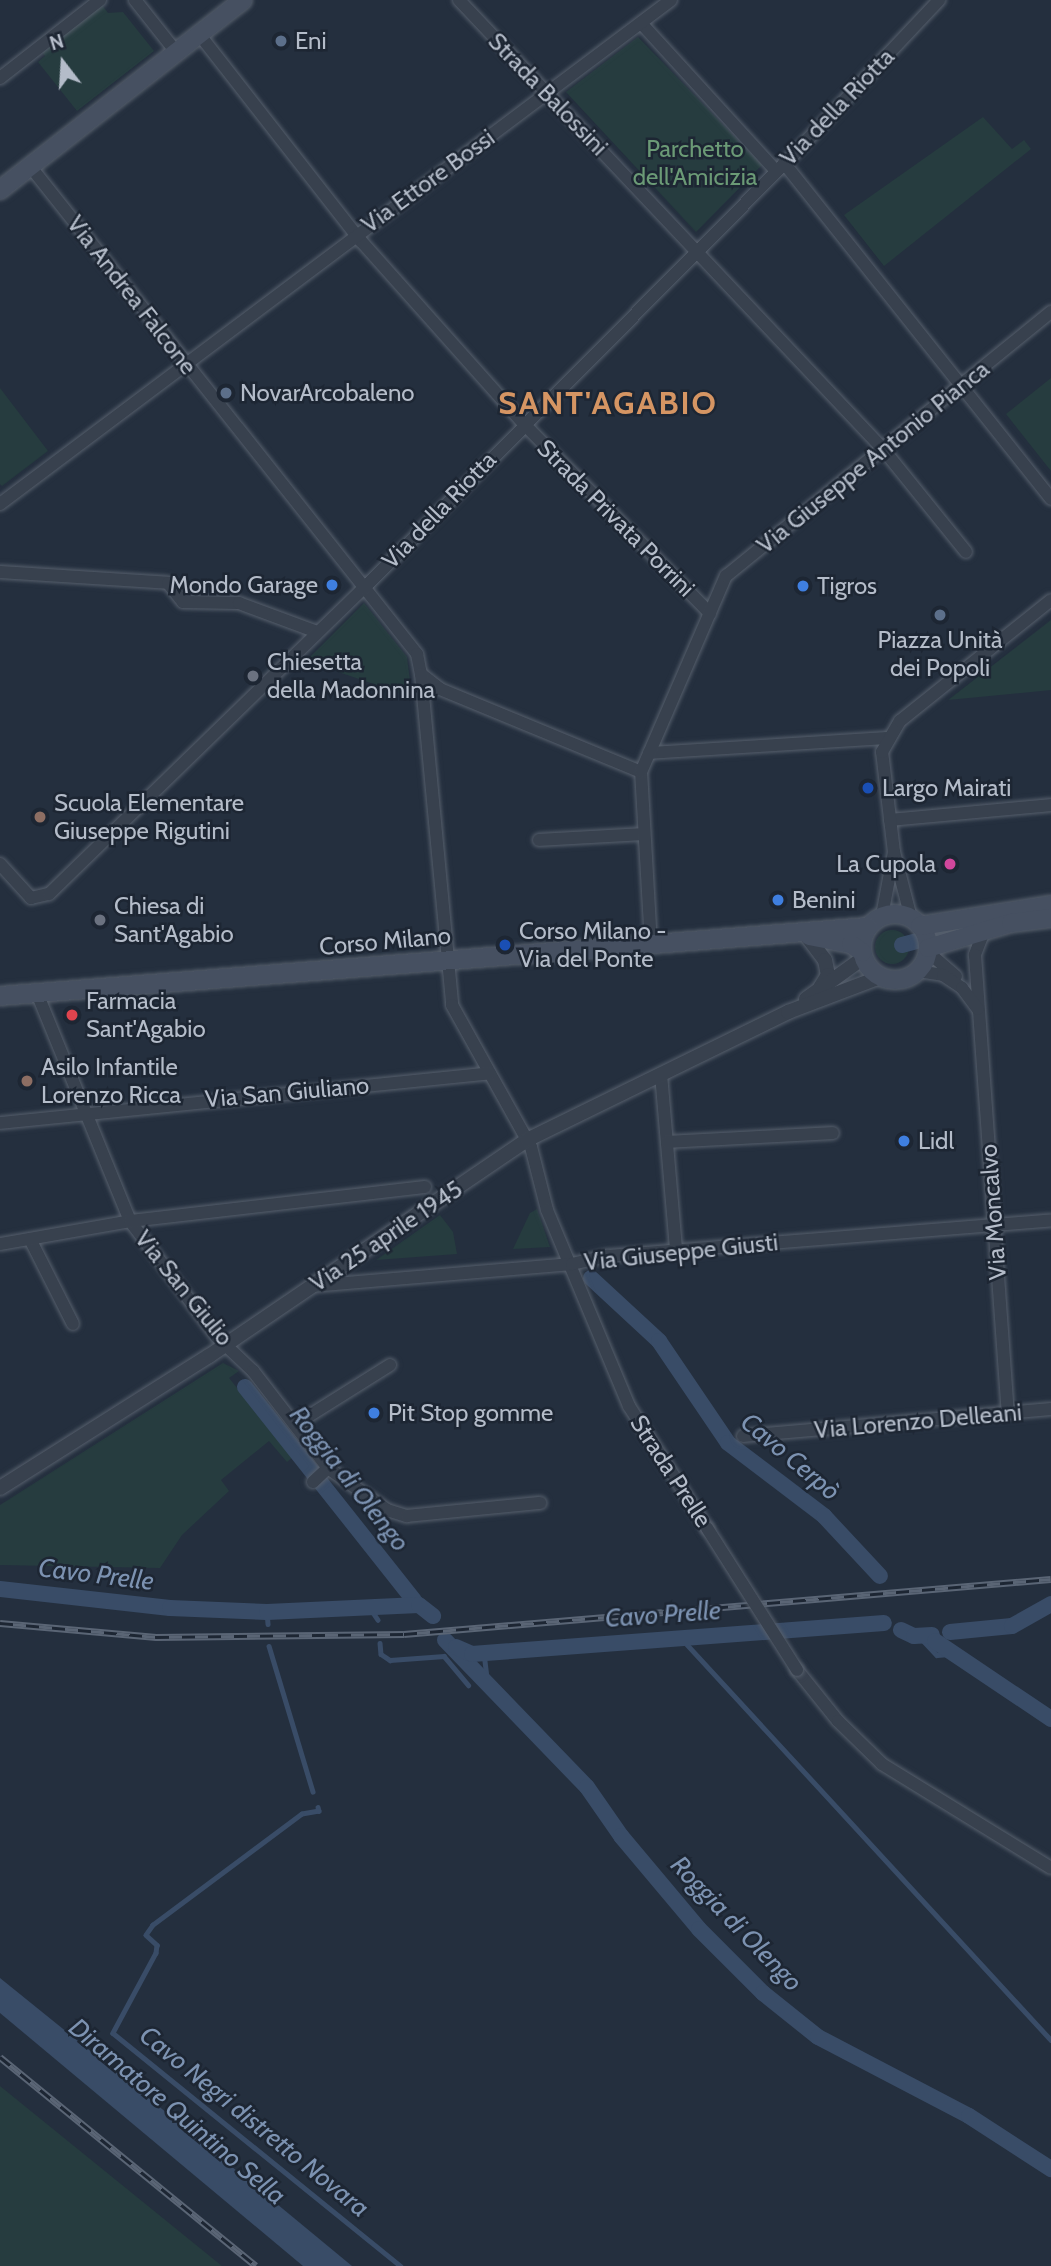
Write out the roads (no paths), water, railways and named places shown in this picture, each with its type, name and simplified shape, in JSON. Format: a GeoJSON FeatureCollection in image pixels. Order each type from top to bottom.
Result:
{"type":"FeatureCollection","features":[{"type":"Feature","properties":{"kind":"main road"},"geometry":{"type":"LineString","coordinates":[[0,190],[243,0]]}},
{"type":"Feature","properties":{"kind":"main road"},"geometry":{"type":"LineString","coordinates":[[1051,905],[951,920],[875,922],[862,955],[880,977],[901,980],[918,971],[928,950],[1011,923],[1051,916]]}},
{"type":"Feature","properties":{"kind":"main road","name":"Corso Milano"},"geometry":{"type":"LineString","coordinates":[[0,996],[652,944],[875,922]]}},
{"type":"Feature","properties":{"kind":"main road"},"geometry":{"type":"LineString","coordinates":[[916,922],[928,950]]}},
{"type":"Feature","properties":{"kind":"main road","name":"Corso Milano"},"geometry":{"type":"LineString","coordinates":[[774,932],[851,944],[862,955]]}},
{"type":"Feature","properties":{"kind":"street"},"geometry":{"type":"LineString","coordinates":[[0,78],[100,0]]}},
{"type":"Feature","properties":{"kind":"street"},"geometry":{"type":"LineString","coordinates":[[135,0],[176,52]]}},
{"type":"Feature","properties":{"kind":"street","name":"Strada Balossini"},"geometry":{"type":"LineString","coordinates":[[459,0],[697,247],[883,449],[966,552]]}},
{"type":"Feature","properties":{"kind":"street","name":"Via Ettore Bossi"},"geometry":{"type":"LineString","coordinates":[[0,504],[356,233],[671,0]]}},
{"type":"Feature","properties":{"kind":"street","name":"Via della Riotta"},"geometry":{"type":"LineString","coordinates":[[0,864],[31,898],[49,894],[363,589],[523,423],[780,167],[939,0]]}},
{"type":"Feature","properties":{"kind":"street"},"geometry":{"type":"LineString","coordinates":[[641,23],[780,167],[1051,499]]}},
{"type":"Feature","properties":{"kind":"street","name":"Strada Privata Porrini"},"geometry":{"type":"LineString","coordinates":[[200,34],[356,233],[523,423],[710,612]]}},
{"type":"Feature","properties":{"kind":"street","name":"Via Andrea Falcone"},"geometry":{"type":"LineString","coordinates":[[30,166],[417,654],[421,674]]}},
{"type":"Feature","properties":{"kind":"street","name":"Via Giuseppe Antonio Pianca"},"geometry":{"type":"LineString","coordinates":[[640,775],[726,576],[1051,312]]}},
{"type":"Feature","properties":{"kind":"street"},"geometry":{"type":"LineString","coordinates":[[0,572],[168,583],[183,601],[239,603],[317,632]]}},
{"type":"Feature","properties":{"kind":"street"},"geometry":{"type":"LineString","coordinates":[[916,922],[894,852],[882,752],[889,738],[918,704],[1051,600]]}},
{"type":"Feature","properties":{"kind":"street"},"geometry":{"type":"LineString","coordinates":[[421,674],[440,690],[640,775],[652,944]]}},
{"type":"Feature","properties":{"kind":"street","name":"Strada Prelle"},"geometry":{"type":"LineString","coordinates":[[421,674],[452,1005],[527,1140],[547,1210],[572,1264],[629,1406],[797,1670],[838,1721],[882,1764],[1051,1868]]}},
{"type":"Feature","properties":{"kind":"street"},"geometry":{"type":"LineString","coordinates":[[649,752],[889,738]]}},
{"type":"Feature","properties":{"kind":"street"},"geometry":{"type":"LineString","coordinates":[[890,820],[1051,805]]}},
{"type":"Feature","properties":{"kind":"street"},"geometry":{"type":"LineString","coordinates":[[539,839],[643,834]]}},
{"type":"Feature","properties":{"kind":"street"},"geometry":{"type":"LineString","coordinates":[[875,922],[894,852]]}},
{"type":"Feature","properties":{"kind":"street","name":"Via Moncalvo"},"geometry":{"type":"LineString","coordinates":[[984,931],[975,955],[1008,1413]]}},
{"type":"Feature","properties":{"kind":"street"},"geometry":{"type":"LineString","coordinates":[[806,935],[825,960],[828,975],[819,989]]}},
{"type":"Feature","properties":{"kind":"street"},"geometry":{"type":"LineString","coordinates":[[928,950],[979,1008]]}},
{"type":"Feature","properties":{"kind":"street","name":"Via 25 aprile 1945"},"geometry":{"type":"LineString","coordinates":[[788,1012],[845,971],[862,955]]}},
{"type":"Feature","properties":{"kind":"street"},"geometry":{"type":"LineString","coordinates":[[918,971],[945,972]]}},
{"type":"Feature","properties":{"kind":"street","name":"Via 25 aprile 1945"},"geometry":{"type":"LineString","coordinates":[[0,1488],[209,1356],[527,1140],[788,1012],[880,977]]}},
{"type":"Feature","properties":{"kind":"street","name":"Via San Giulio"},"geometry":{"type":"LineString","coordinates":[[37,993],[130,1221],[224,1346],[238,1353],[296,1424],[320,1475],[387,1510],[407,1516],[540,1503]]}},
{"type":"Feature","properties":{"kind":"street","name":"Via San Giuliano"},"geometry":{"type":"LineString","coordinates":[[0,1123],[85,1111],[489,1073]]}},
{"type":"Feature","properties":{"kind":"street"},"geometry":{"type":"LineString","coordinates":[[661,1074],[676,1250]]}},
{"type":"Feature","properties":{"kind":"street"},"geometry":{"type":"LineString","coordinates":[[667,1142],[833,1133]]}},
{"type":"Feature","properties":{"kind":"street"},"geometry":{"type":"LineString","coordinates":[[0,1244],[130,1221],[425,1187]]}},
{"type":"Feature","properties":{"kind":"street","name":"Via Giuseppe Giusti"},"geometry":{"type":"LineString","coordinates":[[311,1286],[572,1264],[676,1250],[1051,1220]]}},
{"type":"Feature","properties":{"kind":"street"},"geometry":{"type":"LineString","coordinates":[[30,1239],[73,1324]]}},
{"type":"Feature","properties":{"kind":"street"},"geometry":{"type":"LineString","coordinates":[[296,1424],[390,1365]]}},
{"type":"Feature","properties":{"kind":"street","name":"Via Lorenzo Delleani"},"geometry":{"type":"LineString","coordinates":[[743,1436],[1051,1409]]}},
{"type":"Feature","properties":{"kind":"water"},"geometry":{"type":"Polygon","coordinates":[[[0,1978],[352,2266],[303,2266],[0,2013],[0,1978]]]}},
{"type":"Feature","properties":{"kind":"waterway"},"geometry":{"type":"LineString","coordinates":[[902,945],[943,934]]}},
{"type":"Feature","properties":{"kind":"waterway","name":"Cavo Cerpò"},"geometry":{"type":"LineString","coordinates":[[591,1278],[659,1341],[728,1443],[824,1516],[880,1576]]}},
{"type":"Feature","properties":{"kind":"waterway","name":"Roggia di Olengo"},"geometry":{"type":"LineString","coordinates":[[245,1387],[414,1600]]}},
{"type":"Feature","properties":{"kind":"waterway","name":"Cavo Prelle"},"geometry":{"type":"LineString","coordinates":[[0,1589],[170,1608],[267,1612],[419,1605],[433,1616]]}},
{"type":"Feature","properties":{"kind":"waterway","name":"Cavo Prelle"},"geometry":{"type":"LineString","coordinates":[[950,1632],[1012,1626],[1051,1604]]}},
{"type":"Feature","properties":{"kind":"waterway"},"geometry":{"type":"LineString","coordinates":[[370,1608],[378,1620]]}},
{"type":"Feature","properties":{"kind":"waterway","name":"Cavo Negri distretto Novara"},"geometry":{"type":"LineString","coordinates":[[267,1612],[268,1624]]}},
{"type":"Feature","properties":{"kind":"waterway","name":"Cavo Prelle"},"geometry":{"type":"LineString","coordinates":[[456,1647],[472,1654],[884,1623]]}},
{"type":"Feature","properties":{"kind":"waterway","name":"Cavo Prelle"},"geometry":{"type":"LineString","coordinates":[[901,1630],[914,1636],[932,1635]]}},
{"type":"Feature","properties":{"kind":"waterway"},"geometry":{"type":"LineString","coordinates":[[919,1636],[937,1655],[948,1654]]}},
{"type":"Feature","properties":{"kind":"waterway"},"geometry":{"type":"LineString","coordinates":[[681,1638],[1051,2040]]}},
{"type":"Feature","properties":{"kind":"waterway","name":"Roggia di Olengo"},"geometry":{"type":"LineString","coordinates":[[445,1640],[587,1787],[621,1836],[699,1929],[763,1993],[818,2037],[969,2116],[1051,2169]]}},
{"type":"Feature","properties":{"kind":"waterway"},"geometry":{"type":"LineString","coordinates":[[935,1641],[1051,1719]]}},
{"type":"Feature","properties":{"kind":"waterway"},"geometry":{"type":"LineString","coordinates":[[380,1643],[381,1654],[390,1660],[444,1656],[468,1685]]}},
{"type":"Feature","properties":{"kind":"waterway","name":"Cavo Negri distretto Novara"},"geometry":{"type":"LineString","coordinates":[[269,1646],[313,1792]]}},
{"type":"Feature","properties":{"kind":"waterway"},"geometry":{"type":"LineString","coordinates":[[484,1653],[488,1687]]}},
{"type":"Feature","properties":{"kind":"waterway","name":"Cavo Negri distretto Novara"},"geometry":{"type":"LineString","coordinates":[[318,1807],[319,1811],[302,1814],[153,1925],[146,1935],[157,1945],[156,1953],[113,2033],[401,2266]]}},
{"type":"Feature","properties":{"kind":"railway"},"geometry":{"type":"LineString","coordinates":[[0,1623],[156,1637],[404,1634],[1051,1579]]}},
{"type":"Feature","properties":{"kind":"railway"},"geometry":{"type":"LineString","coordinates":[[0,2057],[256,2266]]}},
{"type":"Feature","properties":{"kind":"place","name":"Eni"},"geometry":{"type":"Point","coordinates":[281,41]}},
{"type":"Feature","properties":{"kind":"place","name":"NovarArcobaleno"},"geometry":{"type":"Point","coordinates":[226,393]}},
{"type":"Feature","properties":{"kind":"place","name":"Mondo Garage"},"geometry":{"type":"Point","coordinates":[332,585]}},
{"type":"Feature","properties":{"kind":"place","name":"Tigros"},"geometry":{"type":"Point","coordinates":[803,586]}},
{"type":"Feature","properties":{"kind":"place","name":"Piazza Unità dei Popoli"},"geometry":{"type":"Point","coordinates":[940,615]}},
{"type":"Feature","properties":{"kind":"place","name":"Chiesetta della Madonnina"},"geometry":{"type":"Point","coordinates":[253,676]}},
{"type":"Feature","properties":{"kind":"place","name":"Largo Mairati"},"geometry":{"type":"Point","coordinates":[868,788]}},
{"type":"Feature","properties":{"kind":"place","name":"Scuola Elementare Giuseppe Rigutini"},"geometry":{"type":"Point","coordinates":[40,817]}},
{"type":"Feature","properties":{"kind":"place","name":"La Cupola"},"geometry":{"type":"Point","coordinates":[950,864]}},
{"type":"Feature","properties":{"kind":"place","name":"Benini"},"geometry":{"type":"Point","coordinates":[778,900]}},
{"type":"Feature","properties":{"kind":"place","name":"Chiesa di Sant'Agabio"},"geometry":{"type":"Point","coordinates":[100,920]}},
{"type":"Feature","properties":{"kind":"place","name":"Corso Milano - Via del Ponte"},"geometry":{"type":"Point","coordinates":[505,945]}},
{"type":"Feature","properties":{"kind":"place","name":"Farmacia Sant'Agabio"},"geometry":{"type":"Point","coordinates":[72,1015]}},
{"type":"Feature","properties":{"kind":"place","name":"Asilo Infantile Lorenzo Ricca"},"geometry":{"type":"Point","coordinates":[27,1081]}},
{"type":"Feature","properties":{"kind":"place","name":"Lidl"},"geometry":{"type":"Point","coordinates":[904,1141]}},
{"type":"Feature","properties":{"kind":"place","name":"Pit Stop gomme"},"geometry":{"type":"Point","coordinates":[374,1413]}},
{"type":"Feature","properties":{"kind":"district","name":"SANT'AGABIO"},"geometry":{"type":"Point","coordinates":[608,403]}},
{"type":"Feature","properties":{"kind":"park label","name":"Parchetto dell'Amicizia"},"geometry":{"type":"Point","coordinates":[695,163]}},
{"type":"Feature","properties":{"kind":"water label","name":"Diramatore Quintino Sella"},"geometry":{"type":"Point","coordinates":[177,2112]}}]}
